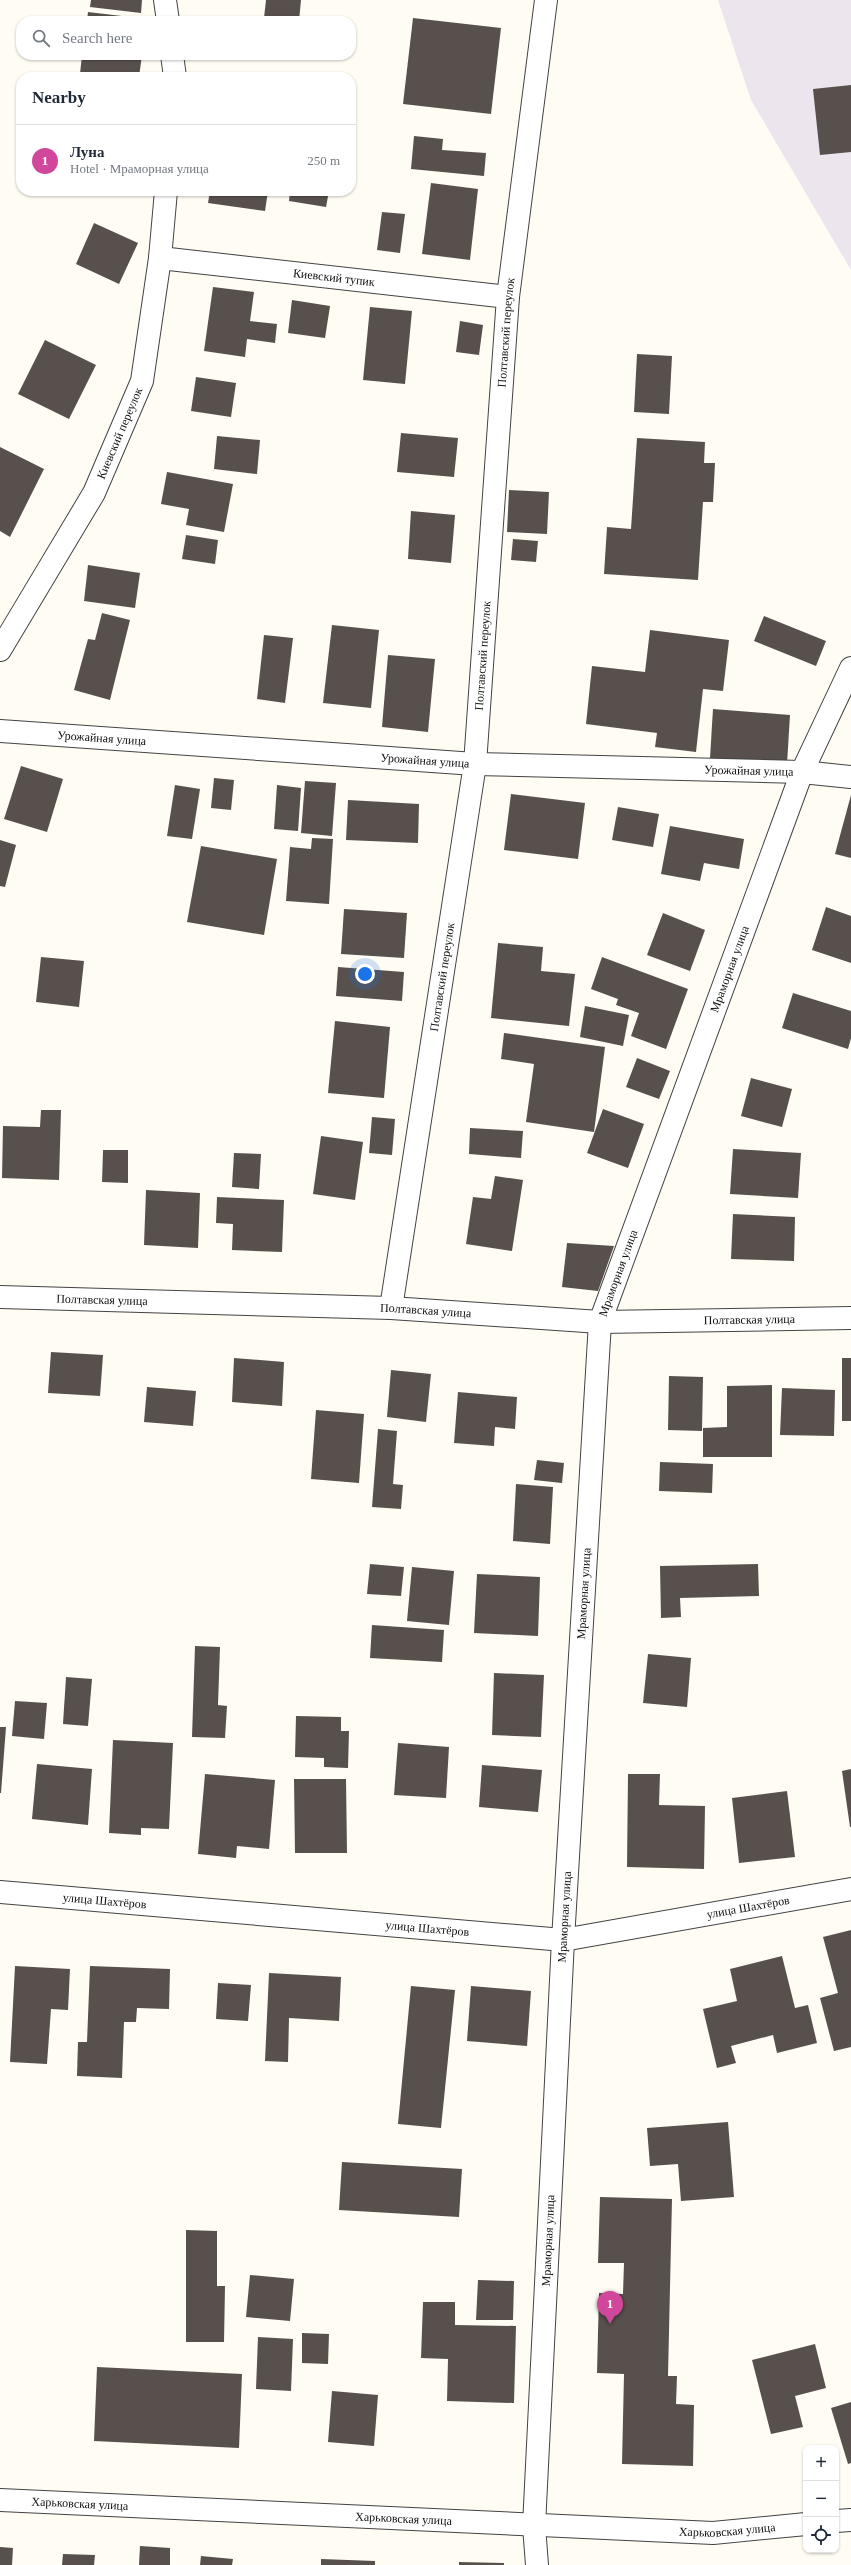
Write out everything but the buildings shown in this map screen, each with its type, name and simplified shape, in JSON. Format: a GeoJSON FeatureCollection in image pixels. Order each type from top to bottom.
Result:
{"type":"FeatureCollection","features":[{"type":"Feature","properties":{"kind":"street"},"geometry":{"type":"LineString","coordinates":[[165,0],[167,16]]}},
{"type":"Feature","properties":{"kind":"street","name":"Полтавский переулок"},"geometry":{"type":"LineString","coordinates":[[391,1308],[475,764],[508,297],[546,0]]}},
{"type":"Feature","properties":{"kind":"street"},"geometry":{"type":"LineString","coordinates":[[173,60],[174,72]]}},
{"type":"Feature","properties":{"kind":"street","name":"Киевский переулок"},"geometry":{"type":"LineString","coordinates":[[0,650],[94,493],[142,381],[160,258],[166,196]]}},
{"type":"Feature","properties":{"kind":"street","name":"Киевский тупик"},"geometry":{"type":"LineString","coordinates":[[160,258],[508,297]]}},
{"type":"Feature","properties":{"kind":"street","name":"Мраморная улица"},"geometry":{"type":"LineString","coordinates":[[537,2565],[534,2526],[563,1940],[600,1322],[802,772],[851,668]]}},
{"type":"Feature","properties":{"kind":"street","name":"Урожайная улица"},"geometry":{"type":"LineString","coordinates":[[0,731],[475,764],[802,772],[851,777]]}},
{"type":"Feature","properties":{"kind":"street","name":"Полтавская улица"},"geometry":{"type":"LineString","coordinates":[[0,1297],[391,1308],[600,1322],[851,1318]]}},
{"type":"Feature","properties":{"kind":"street","name":"улица Шахтёров"},"geometry":{"type":"LineString","coordinates":[[0,1892],[563,1940],[851,1889]]}},
{"type":"Feature","properties":{"kind":"street","name":"Харьковская улица"},"geometry":{"type":"LineString","coordinates":[[0,2500],[713,2534],[803,2524]]}},
{"type":"Feature","properties":{"kind":"street"},"geometry":{"type":"LineString","coordinates":[[839,2521],[851,2520]]}},
{"type":"Feature","properties":{"kind":"shaded area"},"geometry":{"type":"Polygon","coordinates":[[[718,0],[851,0],[851,270],[751,100],[718,0]]]}},
{"type":"Feature","properties":{"kind":"place","name":"Луна"},"geometry":{"type":"Point","coordinates":[610,2324]}}]}
